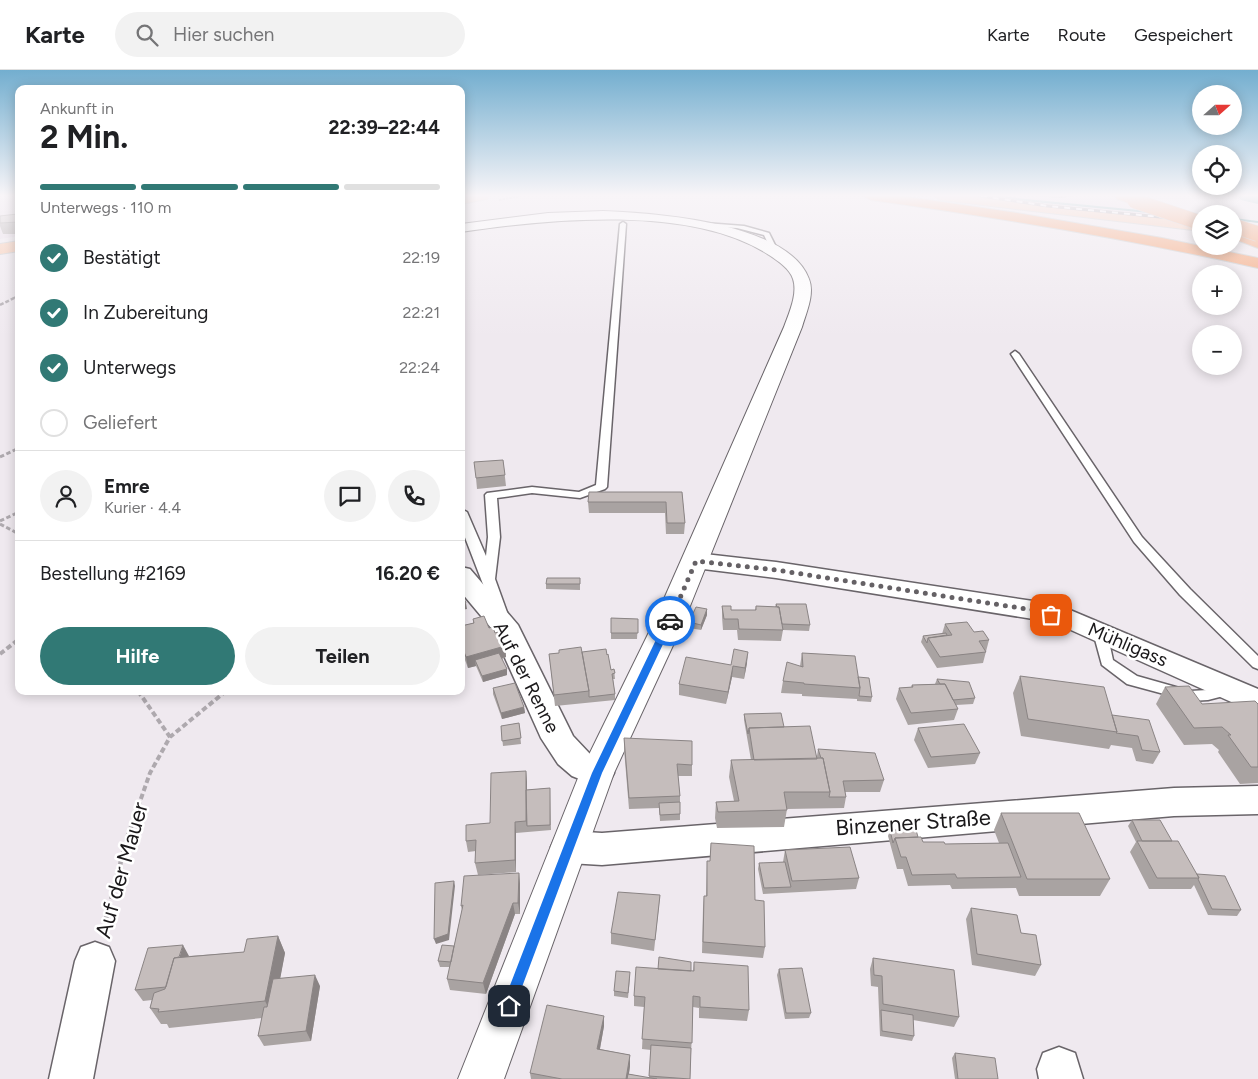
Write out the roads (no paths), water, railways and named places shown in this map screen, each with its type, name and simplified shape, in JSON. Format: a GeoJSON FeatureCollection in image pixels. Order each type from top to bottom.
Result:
{"type":"FeatureCollection","features":[{"type":"Feature","properties":{"kind":"highway"},"geometry":{"type":"LineString","coordinates":[[1158,243],[1258,263]]}},
{"type":"Feature","properties":{"kind":"main road"},"geometry":{"type":"LineString","coordinates":[[0,249],[15,247]]}},
{"type":"Feature","properties":{"kind":"main road"},"geometry":{"type":"LineString","coordinates":[[0,249],[15,251]]}},
{"type":"Feature","properties":{"kind":"street"},"geometry":{"type":"LineString","coordinates":[[481,1079],[597,773],[696,561],[793,328],[801,298],[802,282],[791,264],[774,251],[757,243]]}},
{"type":"Feature","properties":{"kind":"street","name":"Mühligass"},"geometry":{"type":"LineString","coordinates":[[696,561],[776,570],[1033,610],[1070,619],[1231,689],[1258,703]]}},
{"type":"Feature","properties":{"kind":"street","name":"Auf der Renne"},"geometry":{"type":"LineString","coordinates":[[465,580],[504,624],[556,738],[567,756],[581,766],[597,773]]}},
{"type":"Feature","properties":{"kind":"street","name":"Binzener Straße"},"geometry":{"type":"LineString","coordinates":[[569,846],[602,849],[1174,802],[1258,800]]}},
{"type":"Feature","properties":{"kind":"street","name":"Auf der Mauer"},"geometry":{"type":"LineString","coordinates":[[70,1079],[95,961]]}},
{"type":"Feature","properties":{"kind":"lane"},"geometry":{"type":"LineString","coordinates":[[489,579],[494,537],[491,495],[532,490],[580,495],[602,487],[621,243]]}},
{"type":"Feature","properties":{"kind":"lane"},"geometry":{"type":"LineString","coordinates":[[1015,354],[1138,538],[1185,592],[1258,664]]}},
{"type":"Feature","properties":{"kind":"lane"},"geometry":{"type":"LineString","coordinates":[[465,522],[489,579],[504,624]]}}]}
